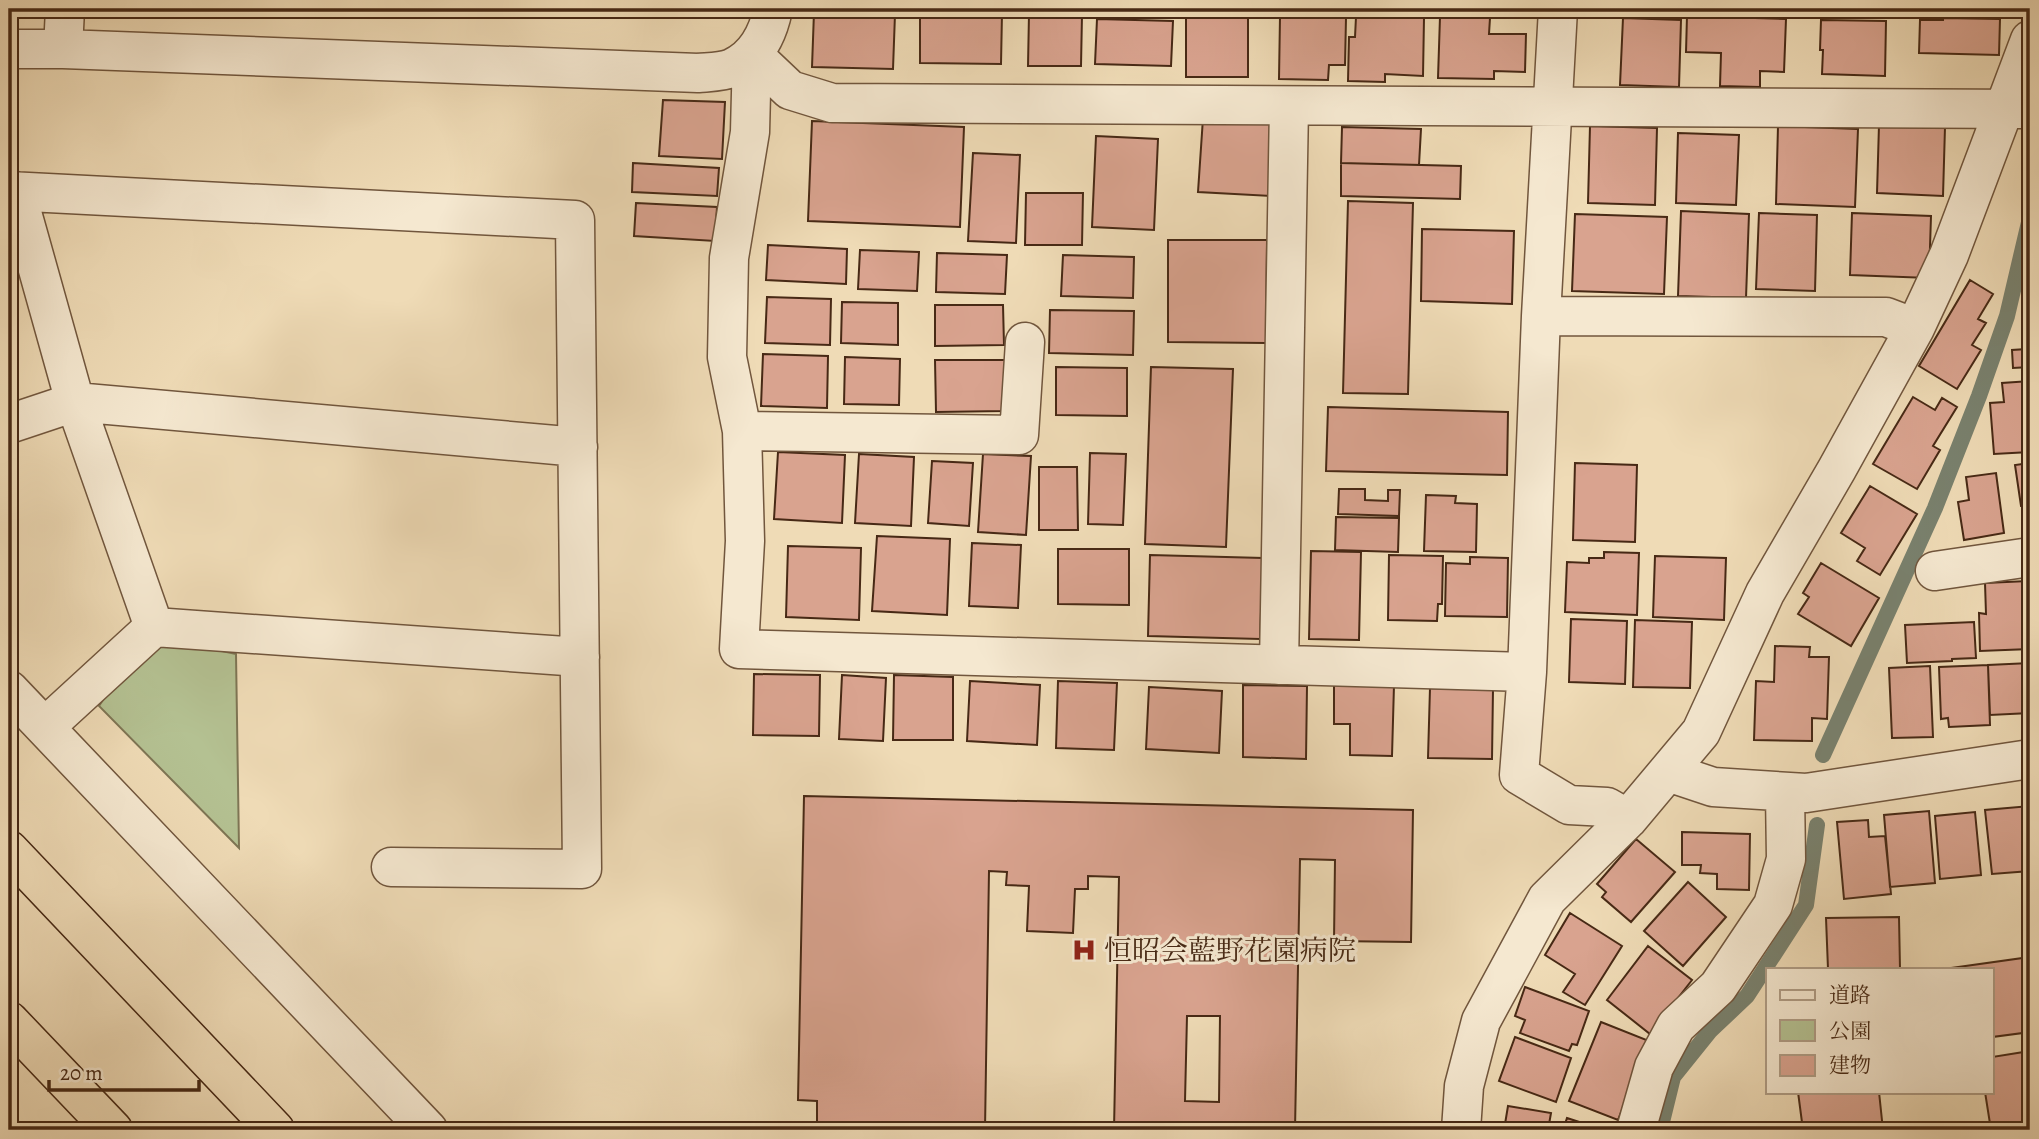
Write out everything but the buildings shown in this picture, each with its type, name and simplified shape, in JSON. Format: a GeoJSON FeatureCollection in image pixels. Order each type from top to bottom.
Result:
{"type":"FeatureCollection","features":[{"type":"Feature","properties":{"kind":"highway"},"geometry":{"type":"LineString","coordinates":[[9,850],[275,1130]]}},
{"type":"Feature","properties":{"kind":"highway"},"geometry":{"type":"LineString","coordinates":[[9,1021],[113,1130]]}},
{"type":"Feature","properties":{"kind":"street"},"geometry":{"type":"LineString","coordinates":[[63,49],[65,9]]}},
{"type":"Feature","properties":{"kind":"street"},"geometry":{"type":"LineString","coordinates":[[9,49],[698,73],[731,69],[752,54],[769,29],[774,9]]}},
{"type":"Feature","properties":{"kind":"street"},"geometry":{"type":"LineString","coordinates":[[1558,9],[1541,316],[1527,672],[1519,775],[1569,805],[1607,807],[1628,819]]}},
{"type":"Feature","properties":{"kind":"street"},"geometry":{"type":"LineString","coordinates":[[1461,1130],[1464,1086],[1481,1021],[1547,900],[1628,819],[1701,732],[1765,593],[1915,328],[2017,109],[2030,40]]}},
{"type":"Feature","properties":{"kind":"street"},"geometry":{"type":"LineString","coordinates":[[752,54],[790,89],[832,103],[2017,109]]}},
{"type":"Feature","properties":{"kind":"street"},"geometry":{"type":"LineString","coordinates":[[752,54],[750,132],[729,258],[727,357],[742,431],[745,541],[739,649],[1527,672]]}},
{"type":"Feature","properties":{"kind":"street"},"geometry":{"type":"LineString","coordinates":[[1279,665],[1289,106]]}},
{"type":"Feature","properties":{"kind":"street"},"geometry":{"type":"LineString","coordinates":[[154,627],[75,402],[12,191],[575,220],[582,869],[391,867]]}},
{"type":"Feature","properties":{"kind":"street"},"geometry":{"type":"LineString","coordinates":[[1541,316],[1886,317],[1915,328]]}},
{"type":"Feature","properties":{"kind":"street"},"geometry":{"type":"LineString","coordinates":[[742,431],[1019,435],[1025,342]]}},
{"type":"Feature","properties":{"kind":"street"},"geometry":{"type":"LineString","coordinates":[[9,424],[75,402],[578,447]]}},
{"type":"Feature","properties":{"kind":"street"},"geometry":{"type":"LineString","coordinates":[[1935,571],[2030,557]]}},
{"type":"Feature","properties":{"kind":"street"},"geometry":{"type":"LineString","coordinates":[[45,727],[154,627],[580,657]]}},
{"type":"Feature","properties":{"kind":"street"},"geometry":{"type":"LineString","coordinates":[[9,690],[429,1130]]}},
{"type":"Feature","properties":{"kind":"street"},"geometry":{"type":"LineString","coordinates":[[1668,772],[1713,787],[1806,793],[2030,759]]}},
{"type":"Feature","properties":{"kind":"street"},"geometry":{"type":"LineString","coordinates":[[1636,1130],[1654,1067],[1676,1026],[1718,987],[1773,905],[1786,859],[1785,793]]}},
{"type":"Feature","properties":{"kind":"green space"},"geometry":{"type":"Polygon","coordinates":[[[146,635],[236,654],[239,848],[99,706],[146,635]]]}},
{"type":"Feature","properties":{"kind":"waterway"},"geometry":{"type":"LineString","coordinates":[[1823,755],[1935,508],[1979,396],[2007,316],[2030,218]]}},
{"type":"Feature","properties":{"kind":"waterway"},"geometry":{"type":"LineString","coordinates":[[1660,1130],[1673,1077],[1710,1031],[1747,996],[1806,905],[1817,825]]}},
{"type":"Feature","properties":{"kind":"place","name":"恒昭会藍野花園病院"},"geometry":{"type":"Point","coordinates":[1084,950]}}]}
